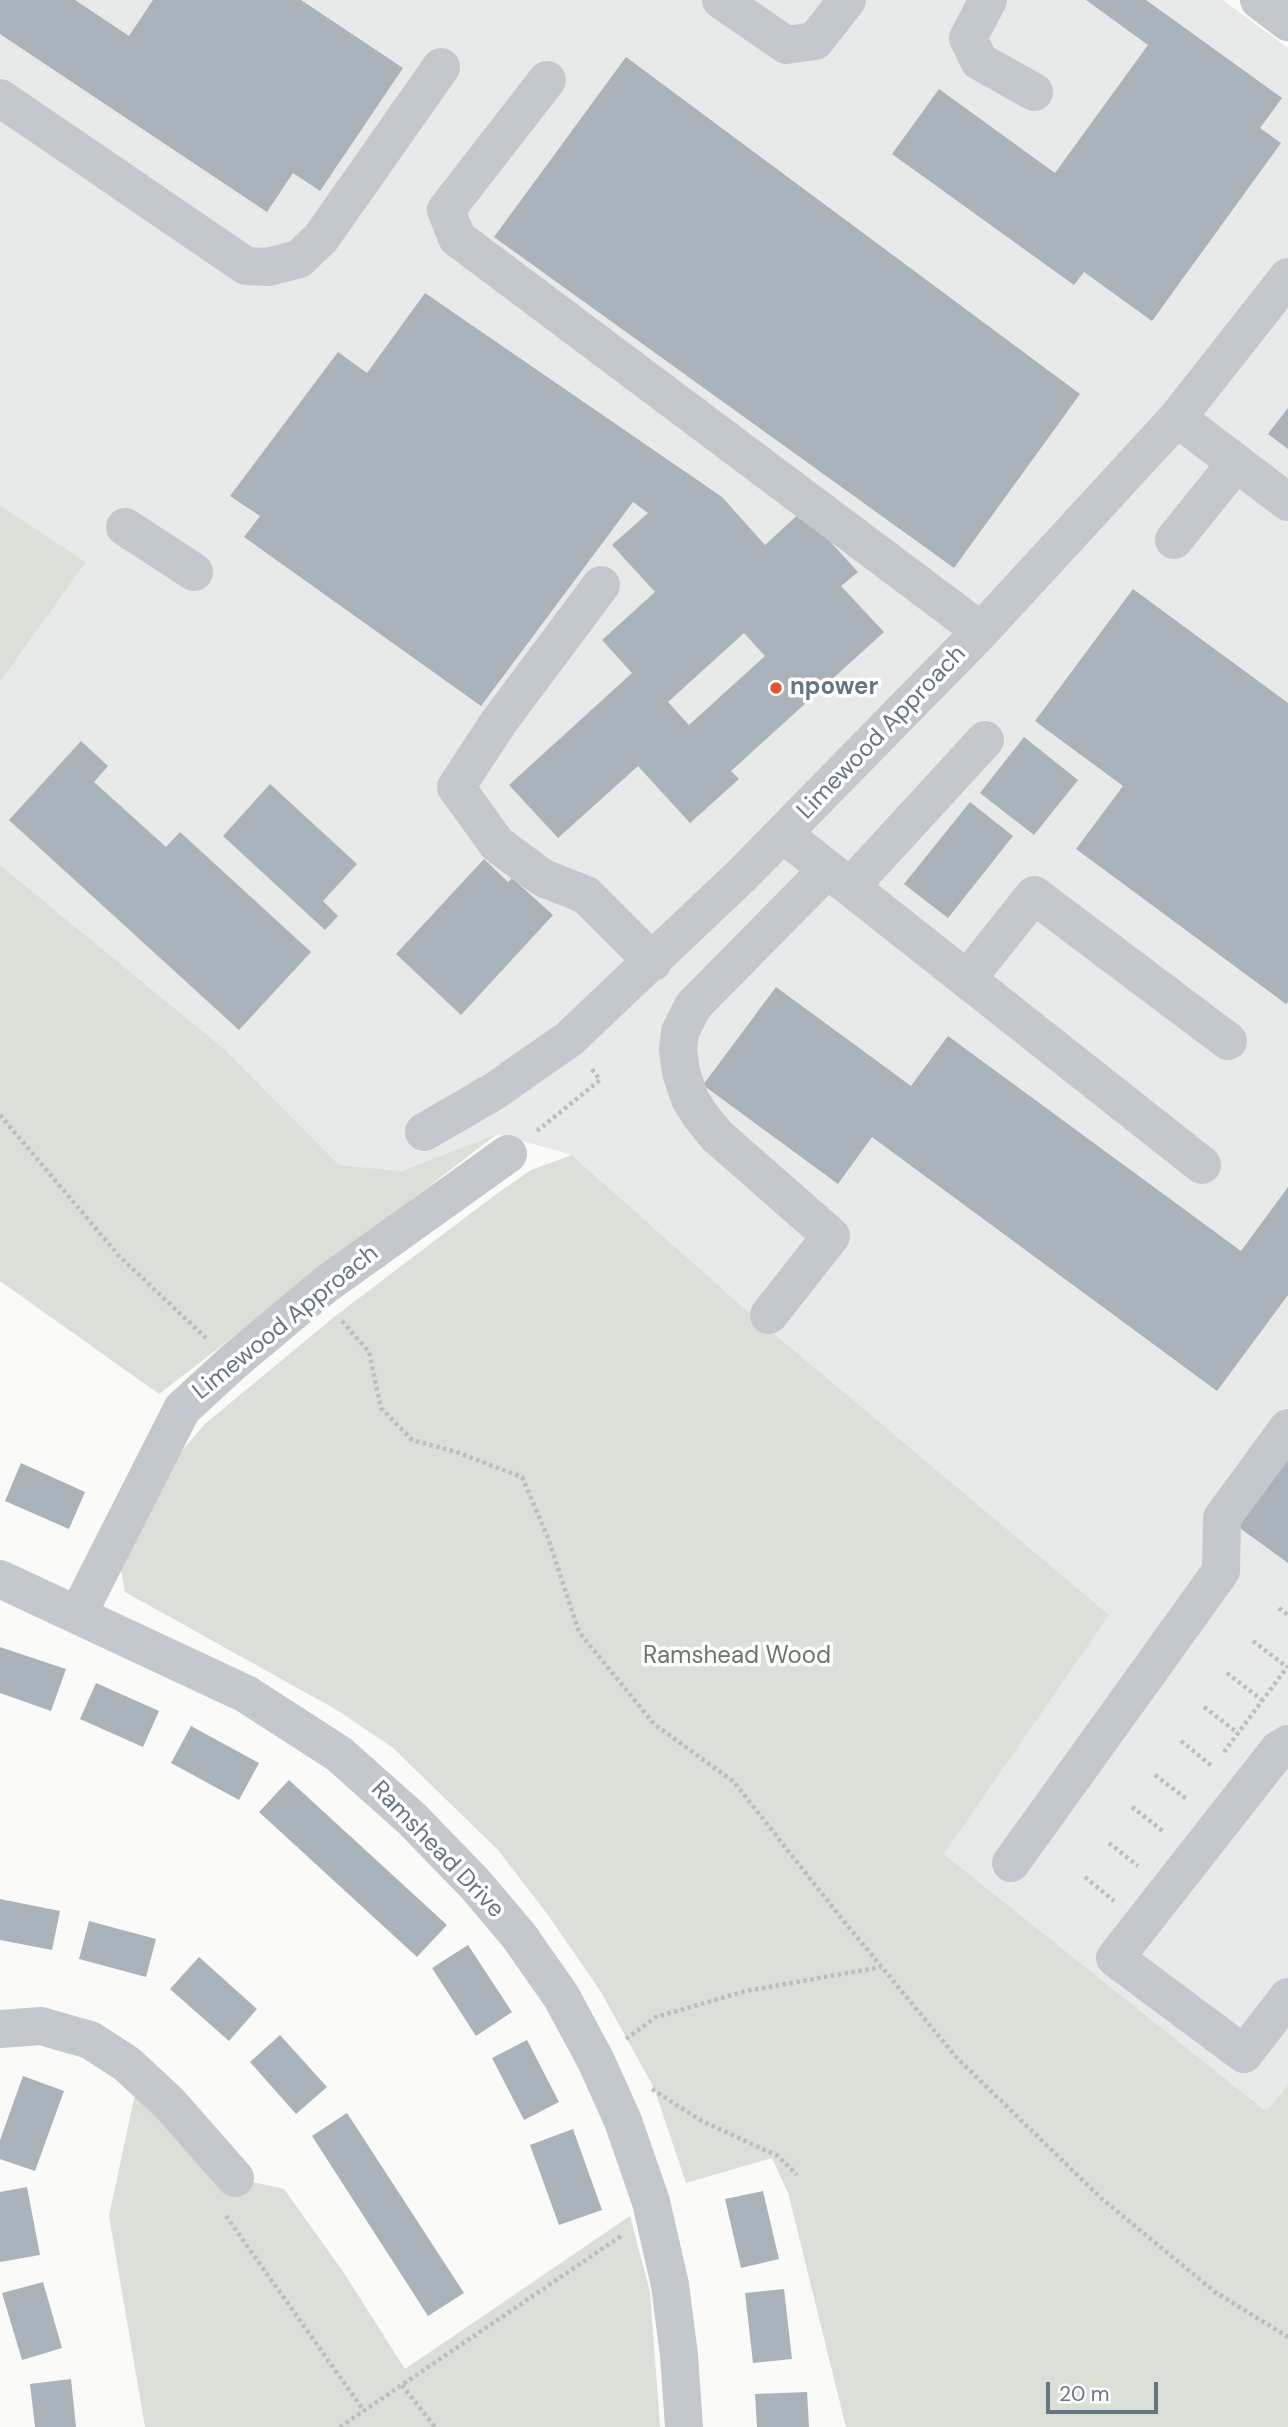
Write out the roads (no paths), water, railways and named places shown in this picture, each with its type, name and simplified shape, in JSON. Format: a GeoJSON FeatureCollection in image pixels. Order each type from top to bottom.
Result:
{"type":"FeatureCollection","features":[{"type":"Feature","properties":{"kind":"street"},"geometry":{"type":"LineString","coordinates":[[722,0],[786,45],[815,41],[847,0]]}},
{"type":"Feature","properties":{"kind":"street"},"geometry":{"type":"LineString","coordinates":[[988,0],[968,38],[979,61],[1034,92]]}},
{"type":"Feature","properties":{"kind":"street"},"geometry":{"type":"LineString","coordinates":[[1259,0],[1288,22]]}},
{"type":"Feature","properties":{"kind":"street"},"geometry":{"type":"LineString","coordinates":[[0,98],[246,267],[268,267],[299,259],[321,238],[441,67]]}},
{"type":"Feature","properties":{"kind":"street"},"geometry":{"type":"LineString","coordinates":[[547,80],[446,210],[457,238],[981,631]]}},
{"type":"Feature","properties":{"kind":"street","name":"Limewood Approach"},"geometry":{"type":"LineString","coordinates":[[424,1132],[493,1092],[569,1039],[783,834],[981,631],[1177,418],[1285,289]]}},
{"type":"Feature","properties":{"kind":"street"},"geometry":{"type":"LineString","coordinates":[[1177,418],[1288,502]]}},
{"type":"Feature","properties":{"kind":"street"},"geometry":{"type":"LineString","coordinates":[[1174,540],[1236,463]]}},
{"type":"Feature","properties":{"kind":"street"},"geometry":{"type":"LineString","coordinates":[[125,527],[194,572]]}},
{"type":"Feature","properties":{"kind":"street"},"geometry":{"type":"LineString","coordinates":[[601,585],[498,723],[456,787],[496,844],[543,878],[586,895],[653,961]]}},
{"type":"Feature","properties":{"kind":"street"},"geometry":{"type":"LineString","coordinates":[[769,1315],[831,1236],[717,1136],[700,1115],[690,1099],[681,1072],[678,1050],[680,1032],[693,1006],[839,878],[985,740]]}},
{"type":"Feature","properties":{"kind":"street"},"geometry":{"type":"LineString","coordinates":[[783,834],[1202,1165]]}},
{"type":"Feature","properties":{"kind":"street"},"geometry":{"type":"LineString","coordinates":[[967,979],[1034,895],[1228,1041]]}},
{"type":"Feature","properties":{"kind":"street","name":"Limewood Approach"},"geometry":{"type":"LineString","coordinates":[[78,1614],[182,1409],[316,1293],[508,1154]]}},
{"type":"Feature","properties":{"kind":"street"},"geometry":{"type":"LineString","coordinates":[[1011,1863],[1221,1571],[1222,1518],[1288,1428]]}},
{"type":"Feature","properties":{"kind":"street","name":"Ramshead Drive"},"geometry":{"type":"LineString","coordinates":[[0,1579],[246,1694],[339,1754],[412,1819],[475,1884],[519,1937],[561,1996],[596,2061],[623,2121],[653,2213],[670,2286],[679,2355],[684,2427]]}},
{"type":"Feature","properties":{"kind":"street"},"geometry":{"type":"LineString","coordinates":[[1288,1744],[1279,1749],[1115,1958],[1244,2054],[1288,1997]]}},
{"type":"Feature","properties":{"kind":"street"},"geometry":{"type":"LineString","coordinates":[[0,2029],[41,2026],[90,2040],[127,2064],[170,2104],[235,2178]]}},
{"type":"Feature","properties":{"kind":"place","name":"npower"},"geometry":{"type":"Point","coordinates":[776,688]}},
{"type":"Feature","properties":{"kind":"park label","name":"Ramshead Wood"},"geometry":{"type":"Point","coordinates":[737,1657]}}]}
